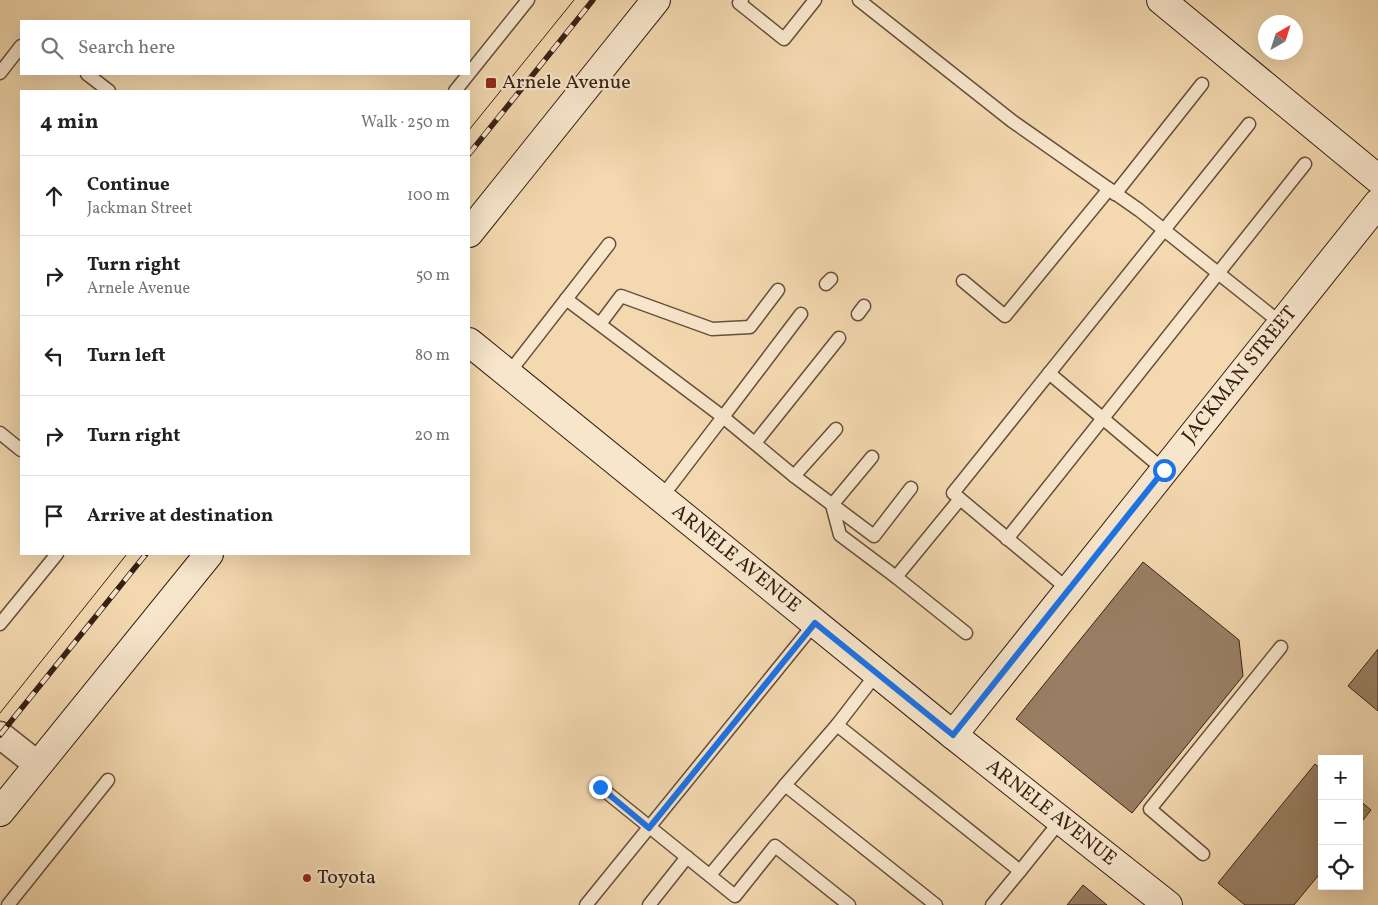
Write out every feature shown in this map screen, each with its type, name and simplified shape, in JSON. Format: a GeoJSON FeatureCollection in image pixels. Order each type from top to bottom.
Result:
{"type":"FeatureCollection","features":[{"type":"Feature","properties":{"kind":"street"},"geometry":{"type":"LineString","coordinates":[[470,232],[656,0]]}},
{"type":"Feature","properties":{"kind":"street"},"geometry":{"type":"LineString","coordinates":[[1161,0],[1378,179]]}},
{"type":"Feature","properties":{"kind":"street","name":"JACKMAN STREET"},"geometry":{"type":"LineString","coordinates":[[953,735],[1378,203]]}},
{"type":"Feature","properties":{"kind":"street","name":"ARNELE AVENUE"},"geometry":{"type":"LineString","coordinates":[[470,343],[953,735],[1168,905]]}},
{"type":"Feature","properties":{"kind":"street"},"geometry":{"type":"LineString","coordinates":[[0,812],[208,555]]}},
{"type":"Feature","properties":{"kind":"street"},"geometry":{"type":"LineString","coordinates":[[0,735],[38,765]]}},
{"type":"Feature","properties":{"kind":"lane"},"geometry":{"type":"LineString","coordinates":[[470,73],[528,0]]}},
{"type":"Feature","properties":{"kind":"lane"},"geometry":{"type":"LineString","coordinates":[[742,0],[739,3],[784,39],[815,0]]}},
{"type":"Feature","properties":{"kind":"lane"},"geometry":{"type":"LineString","coordinates":[[859,0],[1012,121],[1164,230],[1282,324]]}},
{"type":"Feature","properties":{"kind":"lane"},"geometry":{"type":"LineString","coordinates":[[0,73],[20,47]]}},
{"type":"Feature","properties":{"kind":"lane"},"geometry":{"type":"LineString","coordinates":[[88,75],[108,90]]}},
{"type":"Feature","properties":{"kind":"lane"},"geometry":{"type":"LineString","coordinates":[[457,90],[469,75]]}},
{"type":"Feature","properties":{"kind":"lane"},"geometry":{"type":"LineString","coordinates":[[963,281],[1005,316],[1202,84]]}},
{"type":"Feature","properties":{"kind":"lane"},"geometry":{"type":"LineString","coordinates":[[1069,590],[953,493],[1249,124]]}},
{"type":"Feature","properties":{"kind":"lane"},"geometry":{"type":"LineString","coordinates":[[1007,539],[1305,164]]}},
{"type":"Feature","properties":{"kind":"lane"},"geometry":{"type":"LineString","coordinates":[[508,374],[609,244]]}},
{"type":"Feature","properties":{"kind":"lane"},"geometry":{"type":"LineString","coordinates":[[600,324],[621,296],[712,330],[750,326],[778,290]]}},
{"type":"Feature","properties":{"kind":"lane"},"geometry":{"type":"LineString","coordinates":[[566,299],[723,417],[794,476],[874,536],[911,488]]}},
{"type":"Feature","properties":{"kind":"lane"},"geometry":{"type":"LineString","coordinates":[[661,498],[801,314]]}},
{"type":"Feature","properties":{"kind":"lane"},"geometry":{"type":"LineString","coordinates":[[755,443],[839,338]]}},
{"type":"Feature","properties":{"kind":"lane"},"geometry":{"type":"LineString","coordinates":[[1049,373],[1164,470]]}},
{"type":"Feature","properties":{"kind":"lane"},"geometry":{"type":"LineString","coordinates":[[794,476],[836,429]]}},
{"type":"Feature","properties":{"kind":"lane"},"geometry":{"type":"LineString","coordinates":[[0,433],[20,449]]}},
{"type":"Feature","properties":{"kind":"lane"},"geometry":{"type":"LineString","coordinates":[[832,505],[872,457]]}},
{"type":"Feature","properties":{"kind":"lane"},"geometry":{"type":"LineString","coordinates":[[896,577],[960,499]]}},
{"type":"Feature","properties":{"kind":"lane"},"geometry":{"type":"LineString","coordinates":[[832,505],[840,535],[966,633]]}},
{"type":"Feature","properties":{"kind":"lane"},"geometry":{"type":"LineString","coordinates":[[0,624],[56,555]]}},
{"type":"Feature","properties":{"kind":"lane"},"geometry":{"type":"LineString","coordinates":[[586,905],[815,623]]}},
{"type":"Feature","properties":{"kind":"lane"},"geometry":{"type":"LineString","coordinates":[[1203,854],[1150,809],[1281,647]]}},
{"type":"Feature","properties":{"kind":"lane"},"geometry":{"type":"LineString","coordinates":[[710,875],[785,784],[837,725],[877,673]]}},
{"type":"Feature","properties":{"kind":"lane"},"geometry":{"type":"LineString","coordinates":[[837,725],[1020,871]]}},
{"type":"Feature","properties":{"kind":"lane"},"geometry":{"type":"LineString","coordinates":[[8,905],[108,780]]}},
{"type":"Feature","properties":{"kind":"lane"},"geometry":{"type":"LineString","coordinates":[[785,784],[936,905]]}},
{"type":"Feature","properties":{"kind":"lane"},"geometry":{"type":"LineString","coordinates":[[600,787],[735,896],[775,846],[849,905]]}},
{"type":"Feature","properties":{"kind":"lane"},"geometry":{"type":"LineString","coordinates":[[992,905],[1061,820]]}},
{"type":"Feature","properties":{"kind":"lane"},"geometry":{"type":"LineString","coordinates":[[649,905],[687,857]]}},
{"type":"Feature","properties":{"kind":"building"},"geometry":{"type":"Polygon","coordinates":[[[1143,562],[1239,640],[1243,676],[1132,813],[1016,719],[1143,562]]]}},
{"type":"Feature","properties":{"kind":"building"},"geometry":{"type":"Polygon","coordinates":[[[1378,649],[1378,711],[1348,686],[1378,649]]]}},
{"type":"Feature","properties":{"kind":"building"},"geometry":{"type":"Polygon","coordinates":[[[1315,764],[1318,767],[1318,876],[1294,905],[1245,905],[1218,883],[1315,764]]]}},
{"type":"Feature","properties":{"kind":"building"},"geometry":{"type":"Polygon","coordinates":[[[1363,803],[1371,810],[1363,820],[1363,803]]]}},
{"type":"Feature","properties":{"kind":"building"},"geometry":{"type":"Polygon","coordinates":[[[1083,885],[1107,905],[1067,905],[1083,885]]]}},
{"type":"Feature","properties":{"kind":"tram line"},"geometry":{"type":"LineString","coordinates":[[470,129],[574,0]]}},
{"type":"Feature","properties":{"kind":"tram line"},"geometry":{"type":"LineString","coordinates":[[0,713],[126,555]]}},
{"type":"Feature","properties":{"kind":"railway"},"geometry":{"type":"LineString","coordinates":[[470,153],[593,0]]}},
{"type":"Feature","properties":{"kind":"railway"},"geometry":{"type":"LineString","coordinates":[[0,735],[145,555]]}},
{"type":"Feature","properties":{"kind":"place","name":"Arnele Avenue"},"geometry":{"type":"Point","coordinates":[491,83]}},
{"type":"Feature","properties":{"kind":"place","name":"Toyota"},"geometry":{"type":"Point","coordinates":[307,878]}},
{"type":"Feature","properties":{"kind":"route"},"geometry":{"type":"LineString","coordinates":[[600,787],[649,828],[815,623],[953,735],[1164,470]]}}]}
